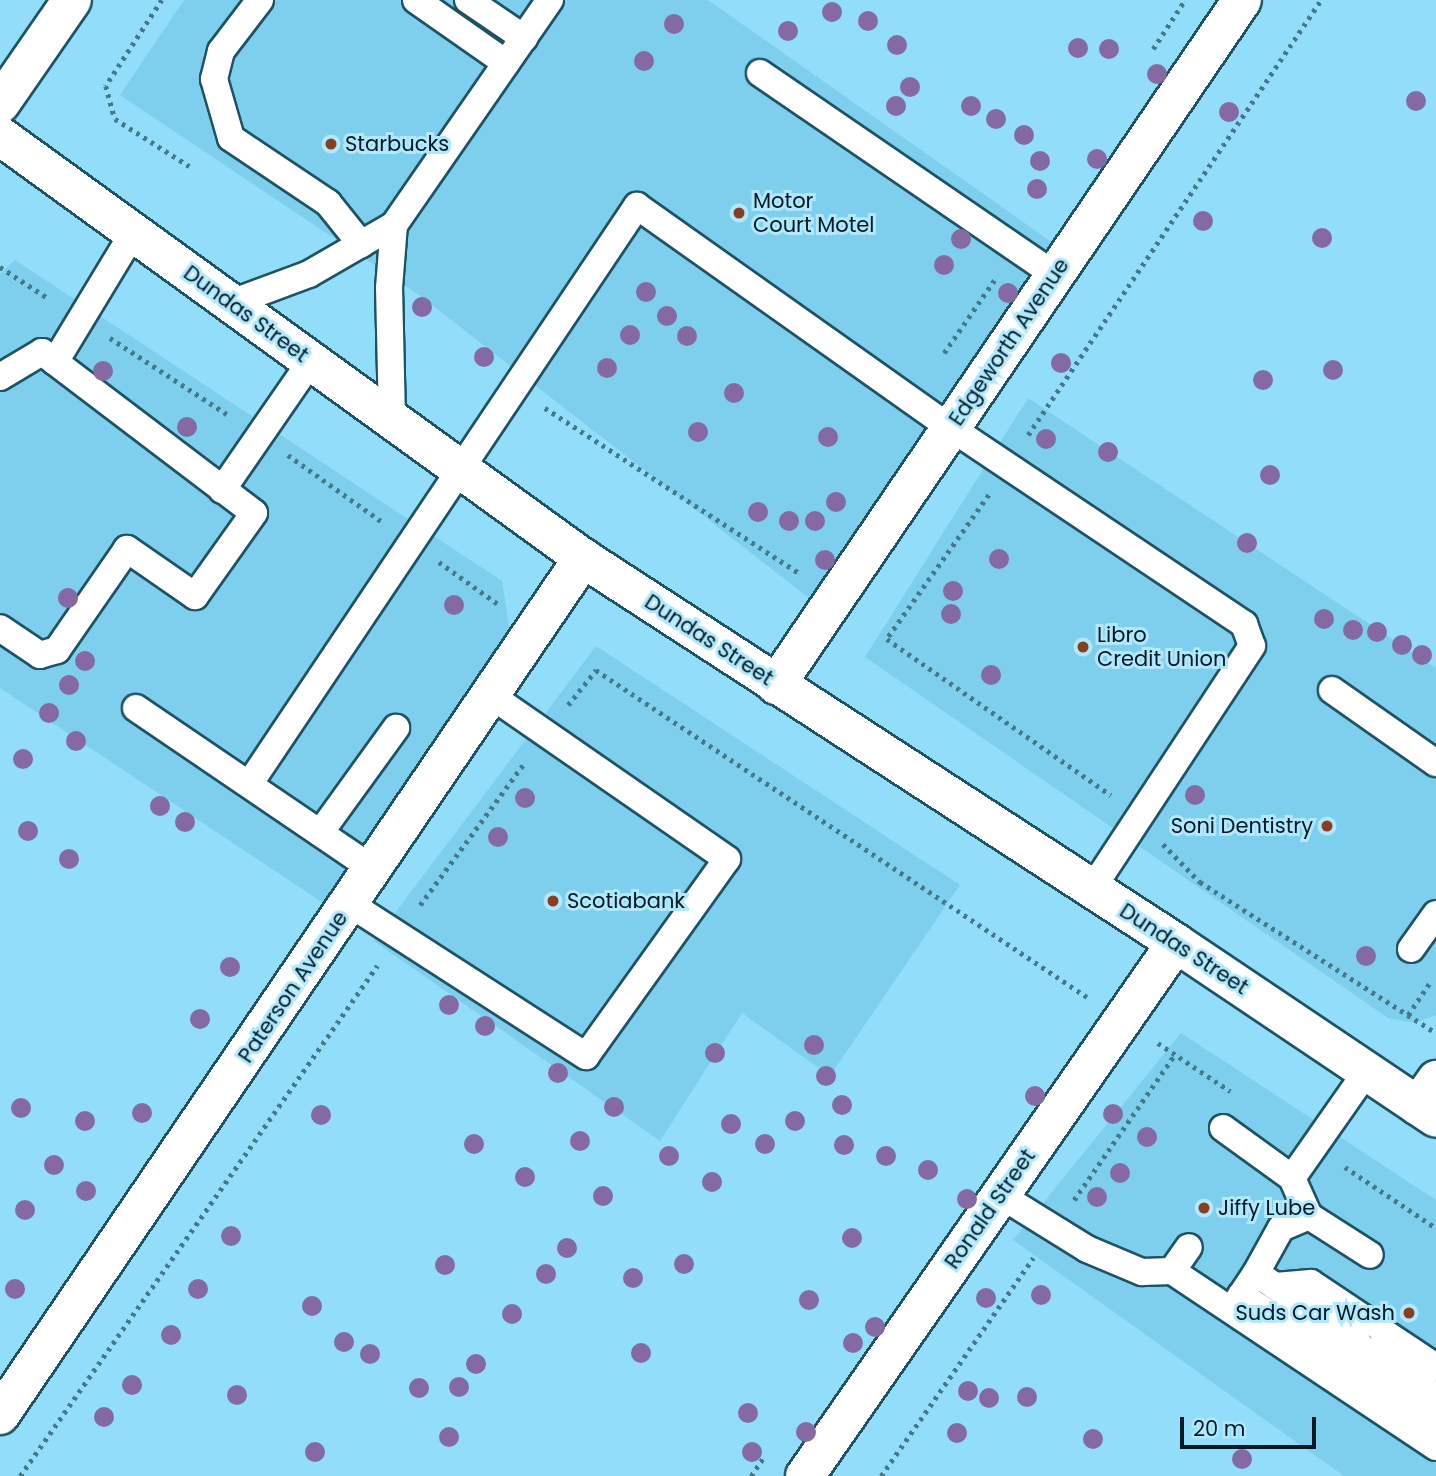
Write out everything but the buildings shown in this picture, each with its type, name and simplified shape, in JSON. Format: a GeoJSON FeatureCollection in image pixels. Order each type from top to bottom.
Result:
{"type":"FeatureCollection","features":[{"type":"Feature","properties":{"kind":"street"},"geometry":{"type":"LineString","coordinates":[[0,104],[72,0]]}},
{"type":"Feature","properties":{"kind":"street","name":"Edgeworth Avenue"},"geometry":{"type":"LineString","coordinates":[[776,685],[1242,0]]}},
{"type":"Feature","properties":{"kind":"street","name":"Dundas Street"},"geometry":{"type":"LineString","coordinates":[[0,136],[583,558],[1176,943],[1367,1071],[1430,1101]]}},
{"type":"Feature","properties":{"kind":"street","name":"Paterson Avenue"},"geometry":{"type":"LineString","coordinates":[[0,1415],[583,558]]}},
{"type":"Feature","properties":{"kind":"street","name":"Ronald Street"},"geometry":{"type":"LineString","coordinates":[[805,1476],[1176,943]]}},
{"type":"Feature","properties":{"kind":"lane"},"geometry":{"type":"LineString","coordinates":[[260,0],[221,51],[214,79],[231,138],[328,203],[361,244]]}},
{"type":"Feature","properties":{"kind":"lane"},"geometry":{"type":"LineString","coordinates":[[416,0],[506,63]]}},
{"type":"Feature","properties":{"kind":"lane"},"geometry":{"type":"LineString","coordinates":[[468,0],[524,38]]}},
{"type":"Feature","properties":{"kind":"lane"},"geometry":{"type":"LineString","coordinates":[[231,303],[309,274],[394,225],[550,0]]}},
{"type":"Feature","properties":{"kind":"lane"},"geometry":{"type":"LineString","coordinates":[[760,73],[1055,275]]}},
{"type":"Feature","properties":{"kind":"lane"},"geometry":{"type":"LineString","coordinates":[[250,783],[458,468],[637,206],[951,428],[1244,624],[1252,646],[1092,889]]}},
{"type":"Feature","properties":{"kind":"lane"},"geometry":{"type":"LineString","coordinates":[[392,419],[389,288],[394,225]]}},
{"type":"Feature","properties":{"kind":"lane"},"geometry":{"type":"LineString","coordinates":[[55,362],[134,233]]}},
{"type":"Feature","properties":{"kind":"lane"},"geometry":{"type":"LineString","coordinates":[[0,377],[42,352],[254,513],[195,596],[127,549],[57,650],[40,655],[0,628]]}},
{"type":"Feature","properties":{"kind":"lane"},"geometry":{"type":"LineString","coordinates":[[222,490],[311,360]]}},
{"type":"Feature","properties":{"kind":"lane"},"geometry":{"type":"LineString","coordinates":[[1332,690],[1436,763]]}},
{"type":"Feature","properties":{"kind":"lane"},"geometry":{"type":"LineString","coordinates":[[350,904],[397,937],[586,1056],[727,859],[490,695]]}},
{"type":"Feature","properties":{"kind":"lane"},"geometry":{"type":"LineString","coordinates":[[136,708],[373,869]]}},
{"type":"Feature","properties":{"kind":"lane"},"geometry":{"type":"LineString","coordinates":[[320,833],[396,728]]}},
{"type":"Feature","properties":{"kind":"lane"},"geometry":{"type":"LineString","coordinates":[[1411,949],[1436,914]]}},
{"type":"Feature","properties":{"kind":"lane"},"geometry":{"type":"LineString","coordinates":[[1292,1178],[1367,1071]]}},
{"type":"Feature","properties":{"kind":"lane"},"geometry":{"type":"LineString","coordinates":[[1223,1128],[1250,1164],[1292,1178],[1309,1216],[1370,1255]]}},
{"type":"Feature","properties":{"kind":"lane"},"geometry":{"type":"LineString","coordinates":[[1000,1195],[1053,1230],[1142,1272],[1172,1271],[1251,1291],[1371,1337],[1436,1367]]}},
{"type":"Feature","properties":{"kind":"lane"},"geometry":{"type":"LineString","coordinates":[[1251,1291],[1281,1228],[1309,1216]]}},
{"type":"Feature","properties":{"kind":"lane"},"geometry":{"type":"LineString","coordinates":[[1172,1271],[1189,1247]]}},
{"type":"Feature","properties":{"kind":"lane"},"geometry":{"type":"LineString","coordinates":[[1251,1291],[1436,1423]]}},
{"type":"Feature","properties":{"kind":"lane"},"geometry":{"type":"LineString","coordinates":[[1251,1291],[1436,1447]]}},
{"type":"Feature","properties":{"kind":"lane"},"geometry":{"type":"LineString","coordinates":[[1371,1337],[1436,1396]]}},
{"type":"Feature","properties":{"kind":"path"},"geometry":{"type":"LineString","coordinates":[[162,0],[106,86],[116,119],[189,166]]}},
{"type":"Feature","properties":{"kind":"path"},"geometry":{"type":"LineString","coordinates":[[1022,444],[1321,0]]}},
{"type":"Feature","properties":{"kind":"path"},"geometry":{"type":"LineString","coordinates":[[0,267],[261,436]]}},
{"type":"Feature","properties":{"kind":"path"},"geometry":{"type":"LineString","coordinates":[[944,353],[1003,267]]}},
{"type":"Feature","properties":{"kind":"path"},"geometry":{"type":"LineString","coordinates":[[538,404],[801,575],[807,564]]}},
{"type":"Feature","properties":{"kind":"path"},"geometry":{"type":"LineString","coordinates":[[997,483],[887,639],[1114,797]]}},
{"type":"Feature","properties":{"kind":"path"},"geometry":{"type":"LineString","coordinates":[[20,1476],[397,937],[596,670],[1069,985]]}},
{"type":"Feature","properties":{"kind":"path"},"geometry":{"type":"LineString","coordinates":[[1159,840],[1200,882],[1436,1033]]}},
{"type":"Feature","properties":{"kind":"path"},"geometry":{"type":"LineString","coordinates":[[1408,1015],[1436,974]]}},
{"type":"Feature","properties":{"kind":"path"},"geometry":{"type":"LineString","coordinates":[[881,1476],[1175,1054]]}},
{"type":"Feature","properties":{"kind":"shaded area"},"geometry":{"type":"Polygon","coordinates":[[[184,0],[708,0],[1053,243],[809,598],[419,295],[120,95],[184,0]]]}},
{"type":"Feature","properties":{"kind":"shaded area"},"geometry":{"type":"Polygon","coordinates":[[[15,260],[502,581],[510,632],[326,905],[0,688],[0,274],[15,260]]]}},
{"type":"Feature","properties":{"kind":"shaded area"},"geometry":{"type":"Polygon","coordinates":[[[1028,398],[1436,668],[1436,1015],[1415,1023],[1388,1018],[865,657],[1028,398]]]}},
{"type":"Feature","properties":{"kind":"shaded area"},"geometry":{"type":"Polygon","coordinates":[[[596,646],[960,885],[830,1076],[742,1013],[660,1141],[374,941],[596,646]]]}},
{"type":"Feature","properties":{"kind":"shaded area"},"geometry":{"type":"Polygon","coordinates":[[[1181,1033],[1436,1200],[1436,1476],[1344,1476],[1013,1240],[1181,1033]]]}},
{"type":"Feature","properties":{"kind":"place","name":"Starbucks"},"geometry":{"type":"Point","coordinates":[331,144]}},
{"type":"Feature","properties":{"kind":"place","name":"Motor Court Motel"},"geometry":{"type":"Point","coordinates":[739,213]}},
{"type":"Feature","properties":{"kind":"place","name":"Libro Credit Union"},"geometry":{"type":"Point","coordinates":[1083,647]}},
{"type":"Feature","properties":{"kind":"place","name":"Soni Dentistry"},"geometry":{"type":"Point","coordinates":[1327,826]}},
{"type":"Feature","properties":{"kind":"place","name":"Scotiabank"},"geometry":{"type":"Point","coordinates":[553,901]}},
{"type":"Feature","properties":{"kind":"place","name":"Jiffy Lube"},"geometry":{"type":"Point","coordinates":[1204,1208]}},
{"type":"Feature","properties":{"kind":"place","name":"Suds Car Wash"},"geometry":{"type":"Point","coordinates":[1409,1313]}}]}
